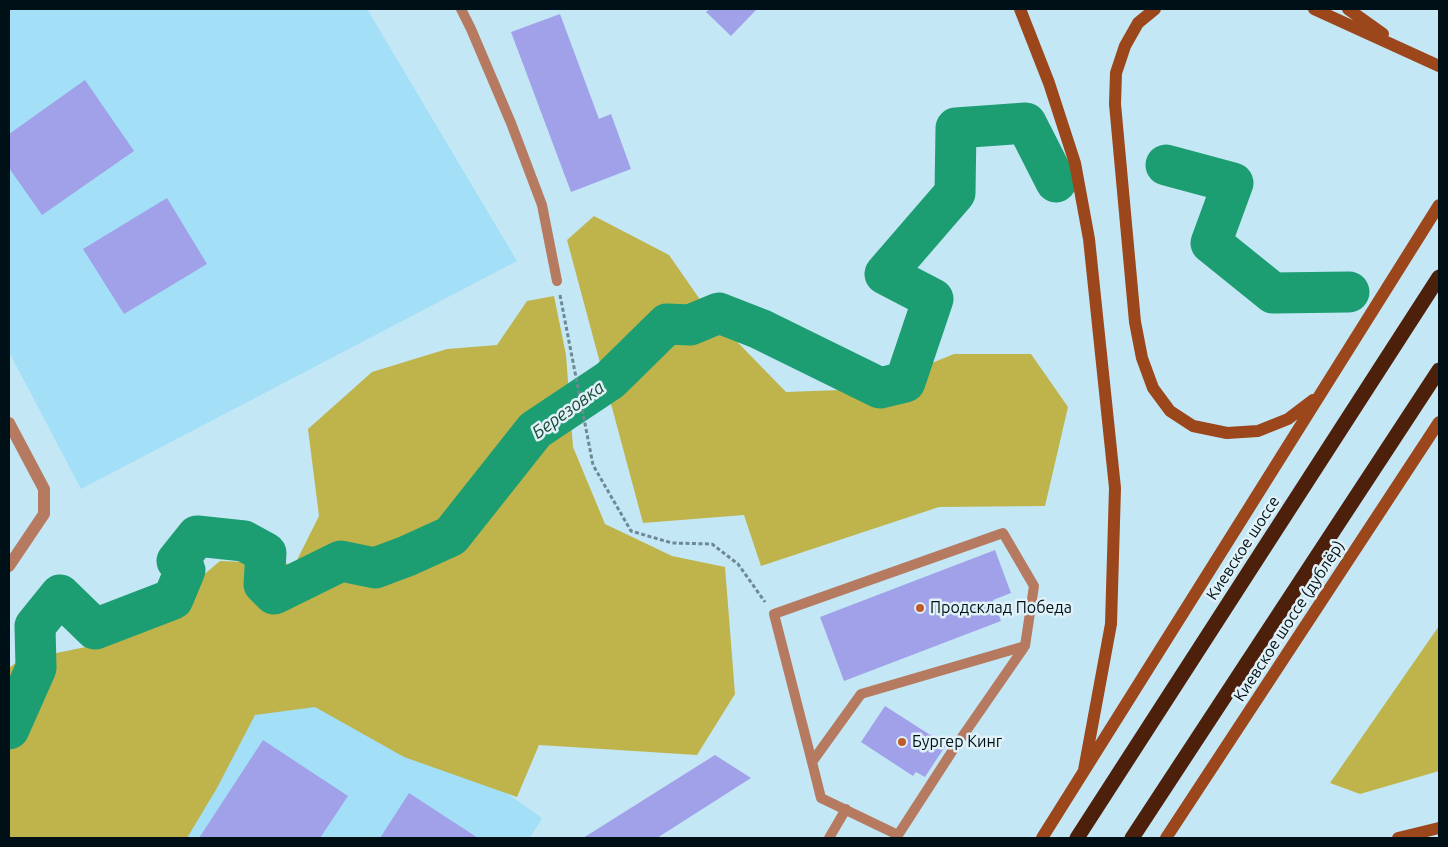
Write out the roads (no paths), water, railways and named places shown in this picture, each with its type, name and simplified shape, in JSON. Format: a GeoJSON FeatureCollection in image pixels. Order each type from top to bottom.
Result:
{"type":"FeatureCollection","features":[{"type":"Feature","properties":{"kind":"highway","name":"Киевское шоссе"},"geometry":{"type":"LineString","coordinates":[[1077,838],[1439,277]]}},
{"type":"Feature","properties":{"kind":"highway"},"geometry":{"type":"LineString","coordinates":[[1132,838],[1439,370]]}},
{"type":"Feature","properties":{"kind":"main road"},"geometry":{"type":"LineString","coordinates":[[1020,9],[1049,83],[1075,164],[1089,239],[1115,488],[1111,624],[1084,770]]}},
{"type":"Feature","properties":{"kind":"main road"},"geometry":{"type":"LineString","coordinates":[[1155,9],[1138,23],[1125,46],[1116,73],[1115,104],[1135,322],[1142,358],[1153,388],[1170,411],[1193,426],[1227,432],[1258,431],[1288,420],[1321,393]]}},
{"type":"Feature","properties":{"kind":"main road"},"geometry":{"type":"LineString","coordinates":[[1314,9],[1434,63]]}},
{"type":"Feature","properties":{"kind":"main road"},"geometry":{"type":"LineString","coordinates":[[1348,9],[1407,51]]}},
{"type":"Feature","properties":{"kind":"main road"},"geometry":{"type":"LineString","coordinates":[[1042,838],[1439,205]]}},
{"type":"Feature","properties":{"kind":"main road","name":"Киевское шоссе (дублёр)"},"geometry":{"type":"LineString","coordinates":[[1166,838],[1439,422]]}},
{"type":"Feature","properties":{"kind":"main road"},"geometry":{"type":"LineString","coordinates":[[1398,838],[1439,828]]}},
{"type":"Feature","properties":{"kind":"street"},"geometry":{"type":"LineString","coordinates":[[9,423],[44,489],[44,514],[9,566]]}},
{"type":"Feature","properties":{"kind":"lane"},"geometry":{"type":"LineString","coordinates":[[461,9],[472,29],[511,123],[542,205],[557,281]]}},
{"type":"Feature","properties":{"kind":"lane"},"geometry":{"type":"LineString","coordinates":[[1003,533],[1034,586],[1026,646],[898,835],[821,798],[774,614],[1003,533]]}},
{"type":"Feature","properties":{"kind":"lane"},"geometry":{"type":"LineString","coordinates":[[812,762],[861,694],[1026,646]]}},
{"type":"Feature","properties":{"kind":"lane"},"geometry":{"type":"LineString","coordinates":[[829,838],[846,810]]}},
{"type":"Feature","properties":{"kind":"waterway","name":"Березовка"},"geometry":{"type":"LineString","coordinates":[[9,729],[36,668],[35,626],[60,595],[95,629],[173,599],[185,570],[177,561],[197,536],[244,541],[266,553],[264,584],[274,594],[341,561],[375,568],[407,556],[451,536],[535,430],[610,380],[667,324],[690,325],[719,313],[760,329],[880,388],[905,382],[933,299],[885,274],[955,193],[956,128],[1026,123],[1056,182]]}},
{"type":"Feature","properties":{"kind":"waterway","name":"Березовка"},"geometry":{"type":"LineString","coordinates":[[1166,165],[1233,183],[1211,243],[1273,293],[1349,292]]}},
{"type":"Feature","properties":{"kind":"place","name":"Продсклад Победа"},"geometry":{"type":"Point","coordinates":[920,608]}},
{"type":"Feature","properties":{"kind":"place","name":"Бургер Кинг"},"geometry":{"type":"Point","coordinates":[902,742]}}]}
